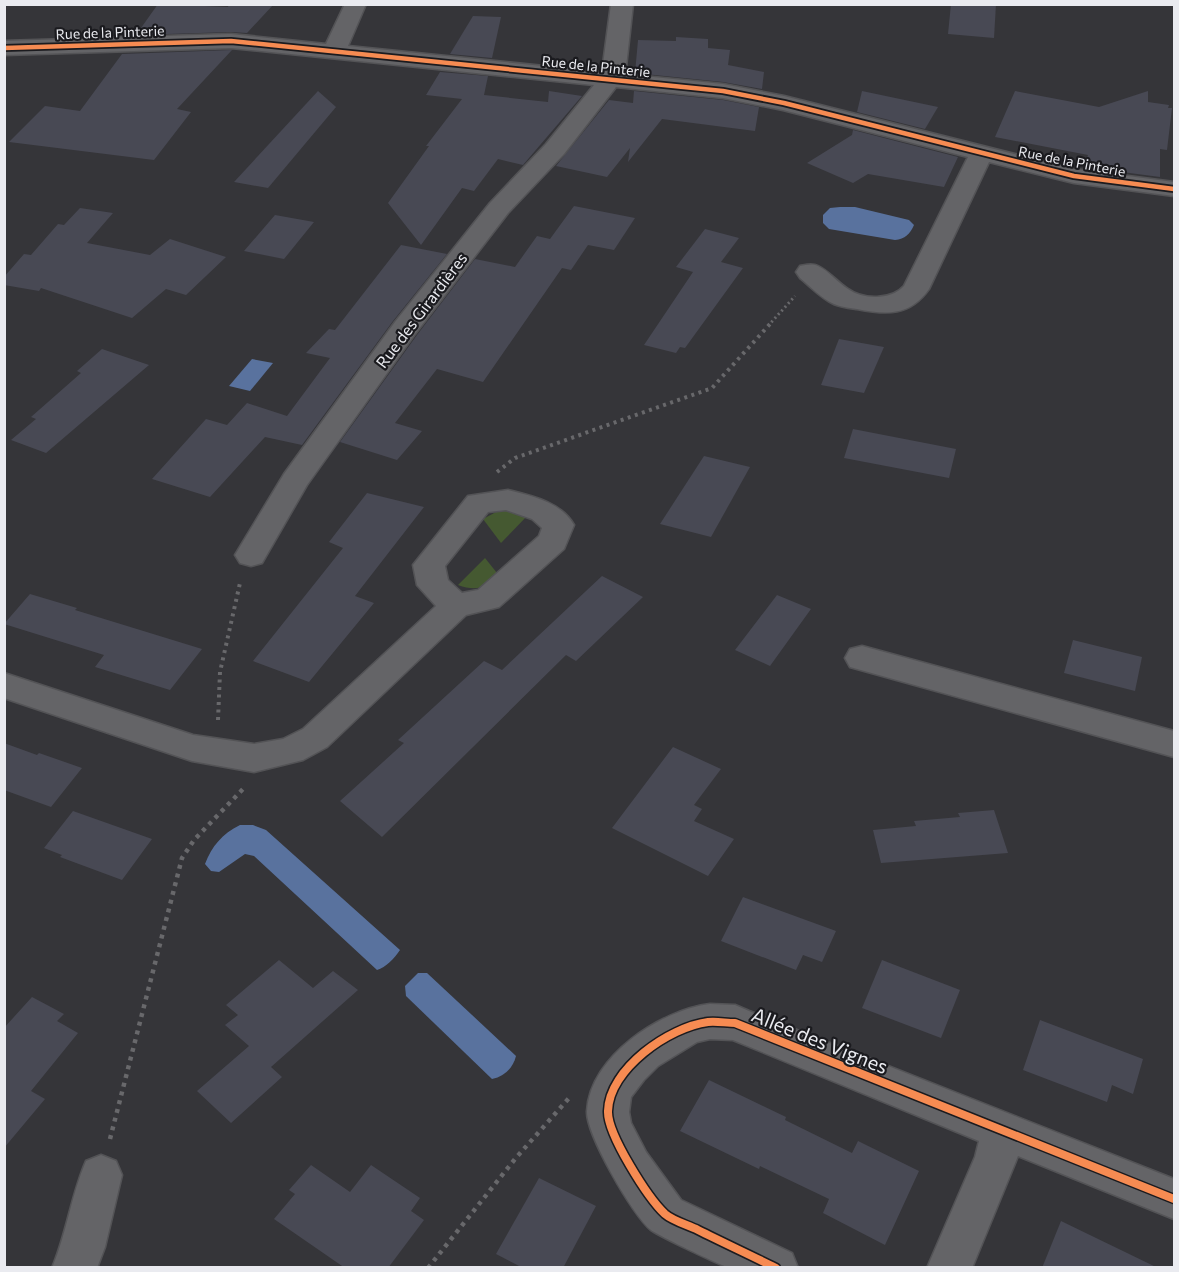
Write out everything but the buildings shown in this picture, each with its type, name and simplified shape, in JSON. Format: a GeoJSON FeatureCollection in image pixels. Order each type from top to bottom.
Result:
{"type":"FeatureCollection","features":[{"type":"Feature","properties":{"kind":"street"},"geometry":{"type":"LineString","coordinates":[[332,51],[338,44],[356,4]]}},
{"type":"Feature","properties":{"kind":"street"},"geometry":{"type":"LineString","coordinates":[[610,79],[615,67],[622,4]]}},
{"type":"Feature","properties":{"kind":"street","name":"Rue de la Pinterie"},"geometry":{"type":"LineString","coordinates":[[4,48],[202,41],[250,42],[753,96],[981,154],[1096,180],[1174,189]]}},
{"type":"Feature","properties":{"kind":"street","name":"Rue des Girardières"},"geometry":{"type":"LineString","coordinates":[[251,555],[295,481],[405,328],[499,208],[555,149],[610,79]]}},
{"type":"Feature","properties":{"kind":"street"},"geometry":{"type":"LineString","coordinates":[[809,272],[842,298],[886,305],[908,298],[916,289],[981,154]]}},
{"type":"Feature","properties":{"kind":"street"},"geometry":{"type":"LineString","coordinates":[[4,686],[192,748],[242,757],[291,751],[315,738],[456,606],[488,599],[553,541],[559,525],[543,512],[508,500],[479,503],[429,565],[433,585],[456,606]]}},
{"type":"Feature","properties":{"kind":"street"},"geometry":{"type":"LineString","coordinates":[[862,658],[887,667],[1174,744]]}},
{"type":"Feature","properties":{"kind":"street","name":"Allée des Vignes"},"geometry":{"type":"LineString","coordinates":[[776,1268],[666,1215],[655,1202],[611,1132],[608,1113],[617,1081],[636,1060],[661,1041],[708,1022],[735,1023],[1174,1199]]}},
{"type":"Feature","properties":{"kind":"street"},"geometry":{"type":"LineString","coordinates":[[949,1268],[996,1157],[1003,1132]]}},
{"type":"Feature","properties":{"kind":"street"},"geometry":{"type":"LineString","coordinates":[[74,1268],[83,1247],[101,1175]]}},
{"type":"Feature","properties":{"kind":"path"},"geometry":{"type":"LineString","coordinates":[[479,503],[489,481],[515,458],[712,388],[794,297],[809,272]]}},
{"type":"Feature","properties":{"kind":"path"},"geometry":{"type":"LineString","coordinates":[[101,1175],[182,858],[194,840],[250,781],[242,757],[217,717],[216,703],[229,625],[241,579],[251,555]]}},
{"type":"Feature","properties":{"kind":"path"},"geometry":{"type":"LineString","coordinates":[[428,1268],[564,1102],[573,1095],[583,1094],[596,1095],[610,1101]]}},
{"type":"Feature","properties":{"kind":"green space"},"geometry":{"type":"Polygon","coordinates":[[[504,510],[529,514],[501,543],[483,519],[504,510]]]}},
{"type":"Feature","properties":{"kind":"green space"},"geometry":{"type":"Polygon","coordinates":[[[485,558],[501,578],[481,588],[458,585],[485,558]]]}},
{"type":"Feature","properties":{"kind":"water"},"geometry":{"type":"Polygon","coordinates":[[[855,207],[909,220],[914,225],[907,236],[895,240],[829,229],[823,223],[823,215],[830,208],[855,207]]]}},
{"type":"Feature","properties":{"kind":"water"},"geometry":{"type":"Polygon","coordinates":[[[252,359],[273,363],[250,391],[229,386],[252,359]]]}},
{"type":"Feature","properties":{"kind":"water"},"geometry":{"type":"Polygon","coordinates":[[[240,825],[253,825],[266,830],[400,950],[387,965],[377,970],[254,856],[245,854],[219,872],[211,871],[205,864],[211,852],[218,841],[240,825]]]}},
{"type":"Feature","properties":{"kind":"water"},"geometry":{"type":"Polygon","coordinates":[[[418,973],[427,973],[516,1056],[508,1071],[492,1079],[406,996],[405,986],[418,973]]]}},
{"type":"Feature","properties":{"kind":"cycle path"},"geometry":{"type":"LineString","coordinates":[[4,48],[231,41],[723,91],[784,103],[1074,176],[1174,189]]}},
{"type":"Feature","properties":{"kind":"cycle path"},"geometry":{"type":"LineString","coordinates":[[776,1268],[666,1215],[631,1166],[610,1123],[608,1112],[611,1096],[618,1081],[629,1067],[659,1042],[692,1026],[707,1022],[735,1023],[1174,1199]]}}]}
